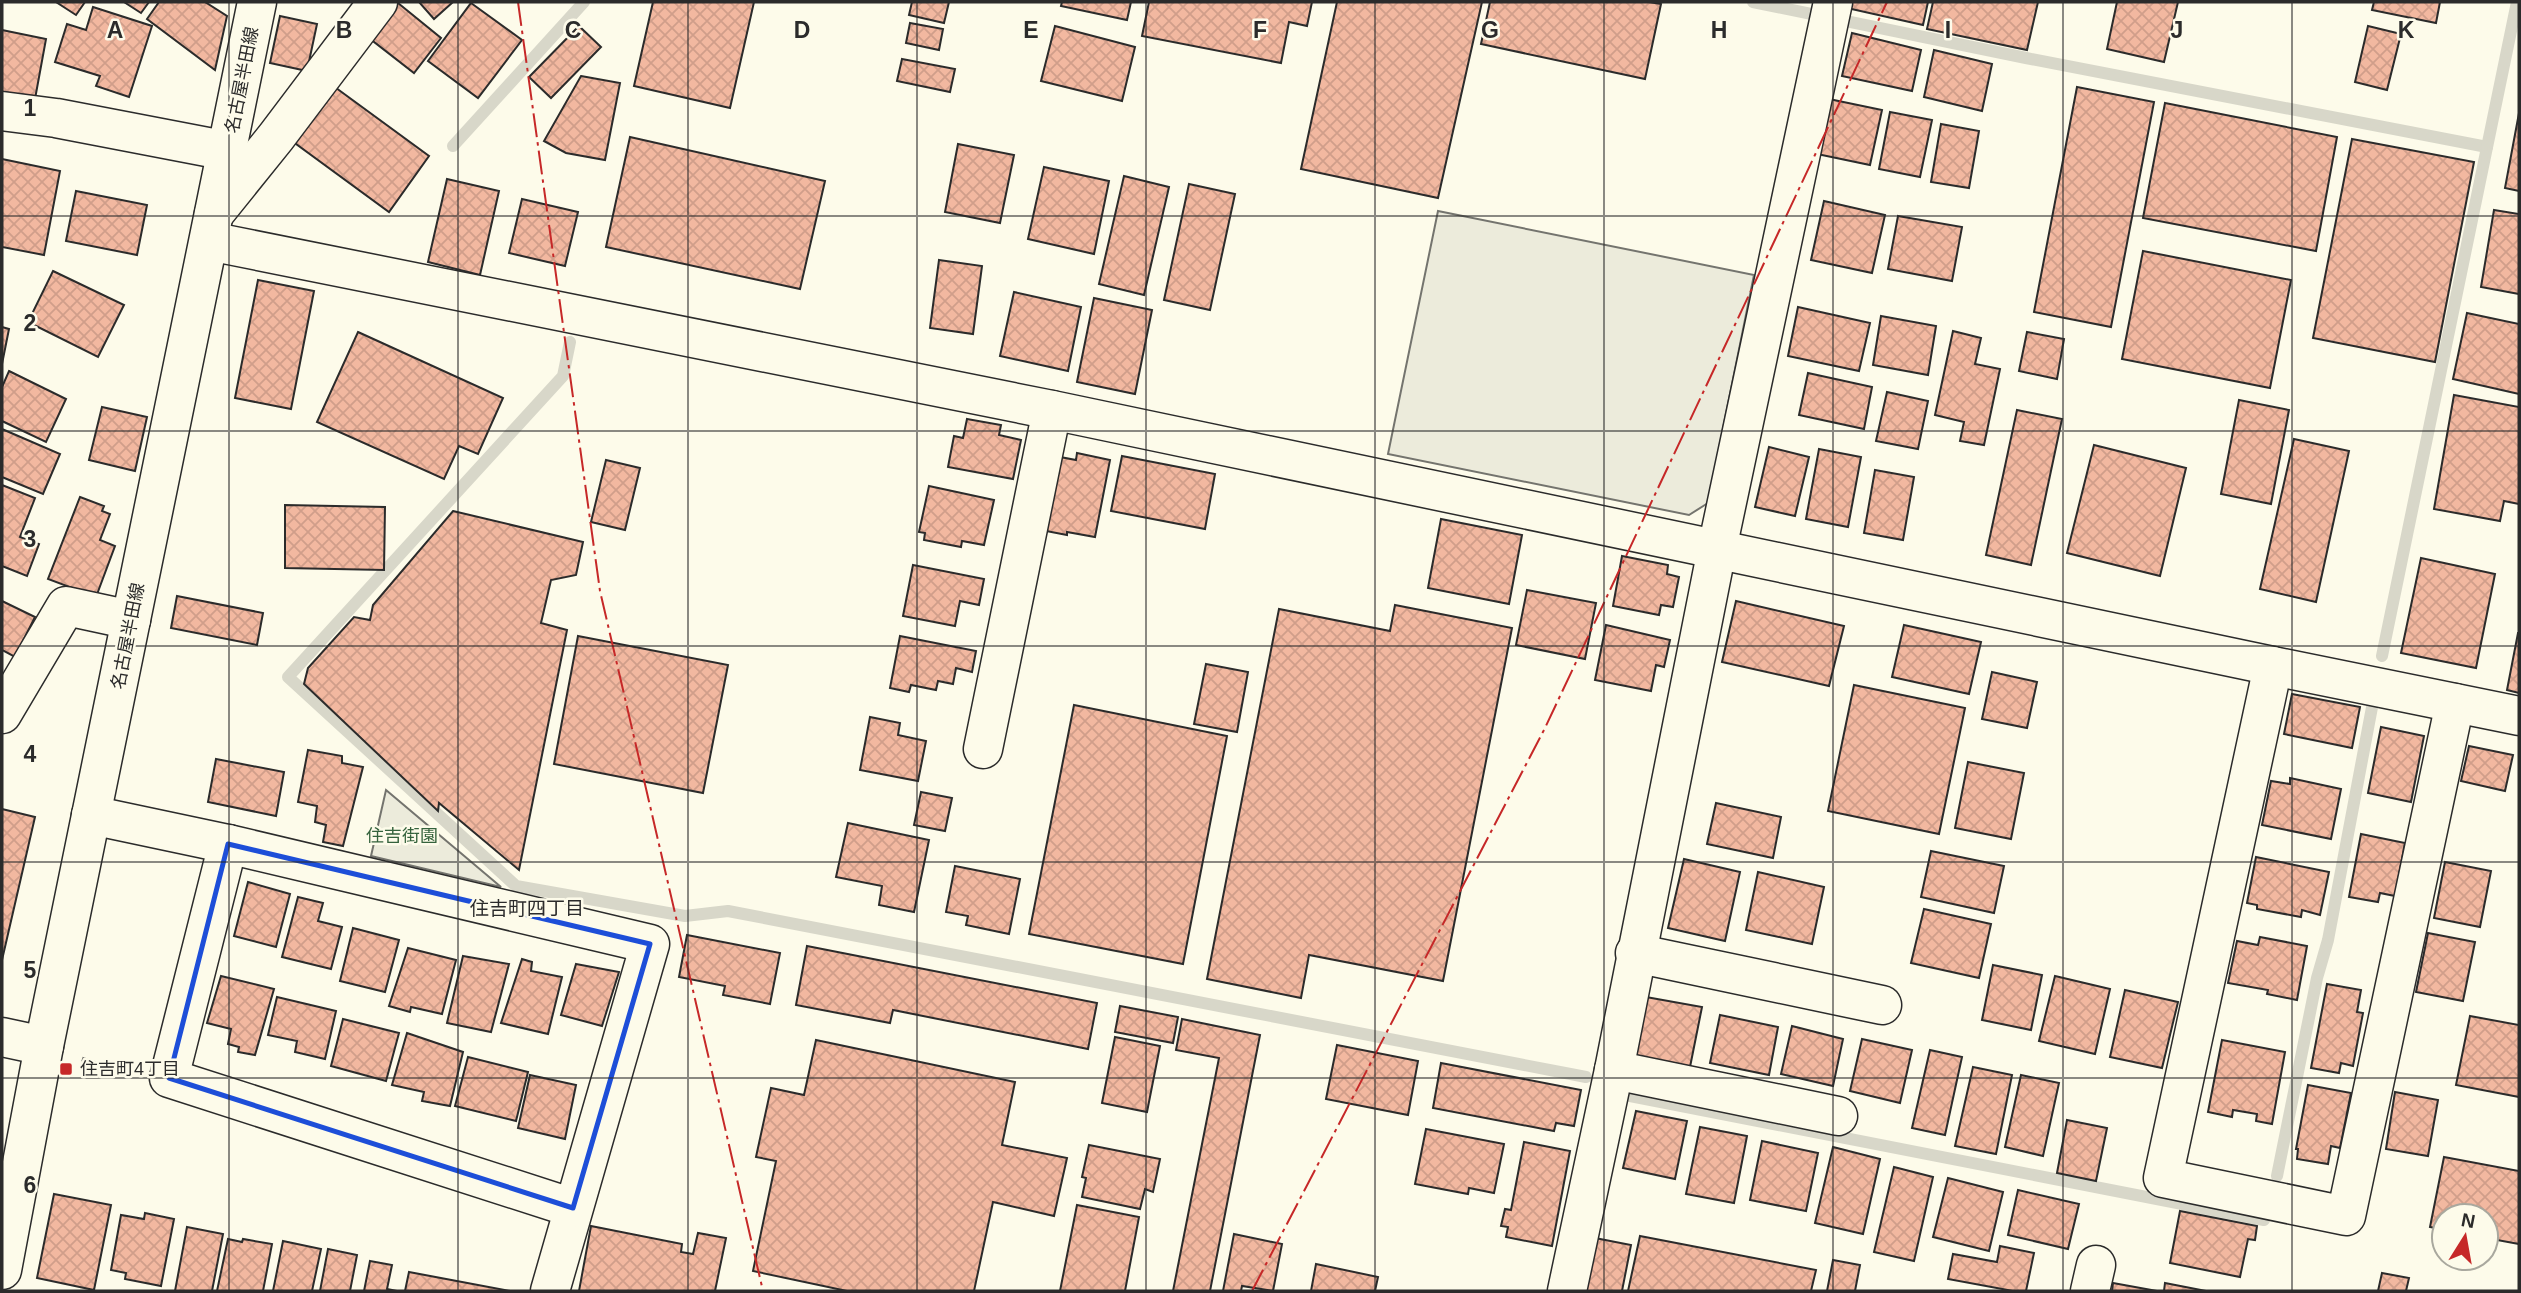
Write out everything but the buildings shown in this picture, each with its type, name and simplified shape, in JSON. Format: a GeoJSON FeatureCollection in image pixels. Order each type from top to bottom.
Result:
{"type":"FeatureCollection","features":[{"type":"Feature","properties":{"kind":"street","name":"名古屋半田線"},"geometry":{"type":"LineString","coordinates":[[4,1251],[257,2]]}},
{"type":"Feature","properties":{"kind":"street"},"geometry":{"type":"LineString","coordinates":[[378,2],[211,228],[1052,410],[2519,716]]}},
{"type":"Feature","properties":{"kind":"street"},"geometry":{"type":"LineString","coordinates":[[1567,1291],[1614,1070],[1717,549],[1833,2]]}},
{"type":"Feature","properties":{"kind":"street"},"geometry":{"type":"LineString","coordinates":[[2,111],[56,118],[228,151]]}},
{"type":"Feature","properties":{"kind":"street"},"geometry":{"type":"LineString","coordinates":[[983,749],[1052,410]]}},
{"type":"Feature","properties":{"kind":"street"},"geometry":{"type":"LineString","coordinates":[[2,713],[66,606],[131,620]]}},
{"type":"Feature","properties":{"kind":"street"},"geometry":{"type":"LineString","coordinates":[[2273,666],[2163,1178],[2346,1216],[2455,703]]}},
{"type":"Feature","properties":{"kind":"street"},"geometry":{"type":"LineString","coordinates":[[92,815],[228,844],[650,944],[550,1291]]}},
{"type":"Feature","properties":{"kind":"street"},"geometry":{"type":"LineString","coordinates":[[228,844],[169,1078],[573,1208]]}},
{"type":"Feature","properties":{"kind":"street"},"geometry":{"type":"LineString","coordinates":[[1635,953],[1882,1005]]}},
{"type":"Feature","properties":{"kind":"street"},"geometry":{"type":"LineString","coordinates":[[2,1037],[44,1046]]}},
{"type":"Feature","properties":{"kind":"street"},"geometry":{"type":"LineString","coordinates":[[1614,1070],[1838,1116]]}},
{"type":"Feature","properties":{"kind":"path"},"geometry":{"type":"LineString","coordinates":[[44,1046],[145,1079],[169,1078]]}},
{"type":"Feature","properties":{"kind":"highlighted area"},"geometry":{"type":"Polygon","coordinates":[[[228,844],[650,944],[573,1208],[169,1078],[228,844]]]}},
{"type":"Feature","properties":{"kind":"green space"},"geometry":{"type":"Polygon","coordinates":[[[1438,211],[1754,275],[1708,503],[1689,515],[1388,454],[1438,211]]]}},
{"type":"Feature","properties":{"kind":"green space","name":"住吉街園"},"geometry":{"type":"Polygon","coordinates":[[[386,790],[501,887],[371,856],[386,790]]]}},
{"type":"Feature","properties":{"kind":"waterway"},"geometry":{"type":"LineString","coordinates":[[453,146],[584,2]]}},
{"type":"Feature","properties":{"kind":"waterway"},"geometry":{"type":"LineString","coordinates":[[1753,2],[2487,147]]}},
{"type":"Feature","properties":{"kind":"waterway"},"geometry":{"type":"LineString","coordinates":[[2382,656],[2517,2]]}},
{"type":"Feature","properties":{"kind":"waterway"},"geometry":{"type":"LineString","coordinates":[[570,342],[563,376],[288,677],[516,886],[685,916],[728,911],[1586,1077]]}},
{"type":"Feature","properties":{"kind":"waterway"},"geometry":{"type":"LineString","coordinates":[[2277,1176],[2317,978],[2328,940],[2373,702]]}},
{"type":"Feature","properties":{"kind":"waterway"},"geometry":{"type":"LineString","coordinates":[[1627,1086],[1625,1095],[2264,1220]]}},
{"type":"Feature","properties":{"kind":"power"},"geometry":{"type":"LineString","coordinates":[[518,2],[600,591],[763,1291]]}},
{"type":"Feature","properties":{"kind":"power"},"geometry":{"type":"LineString","coordinates":[[1252,1291],[1545,728],[1887,2]]}},
{"type":"Feature","properties":{"kind":"place","name":"住吉町4丁目"},"geometry":{"type":"Point","coordinates":[66,1069]}},
{"type":"Feature","properties":{"kind":"district","name":"住吉町四丁目"},"geometry":{"type":"Point","coordinates":[527,908]}}]}
